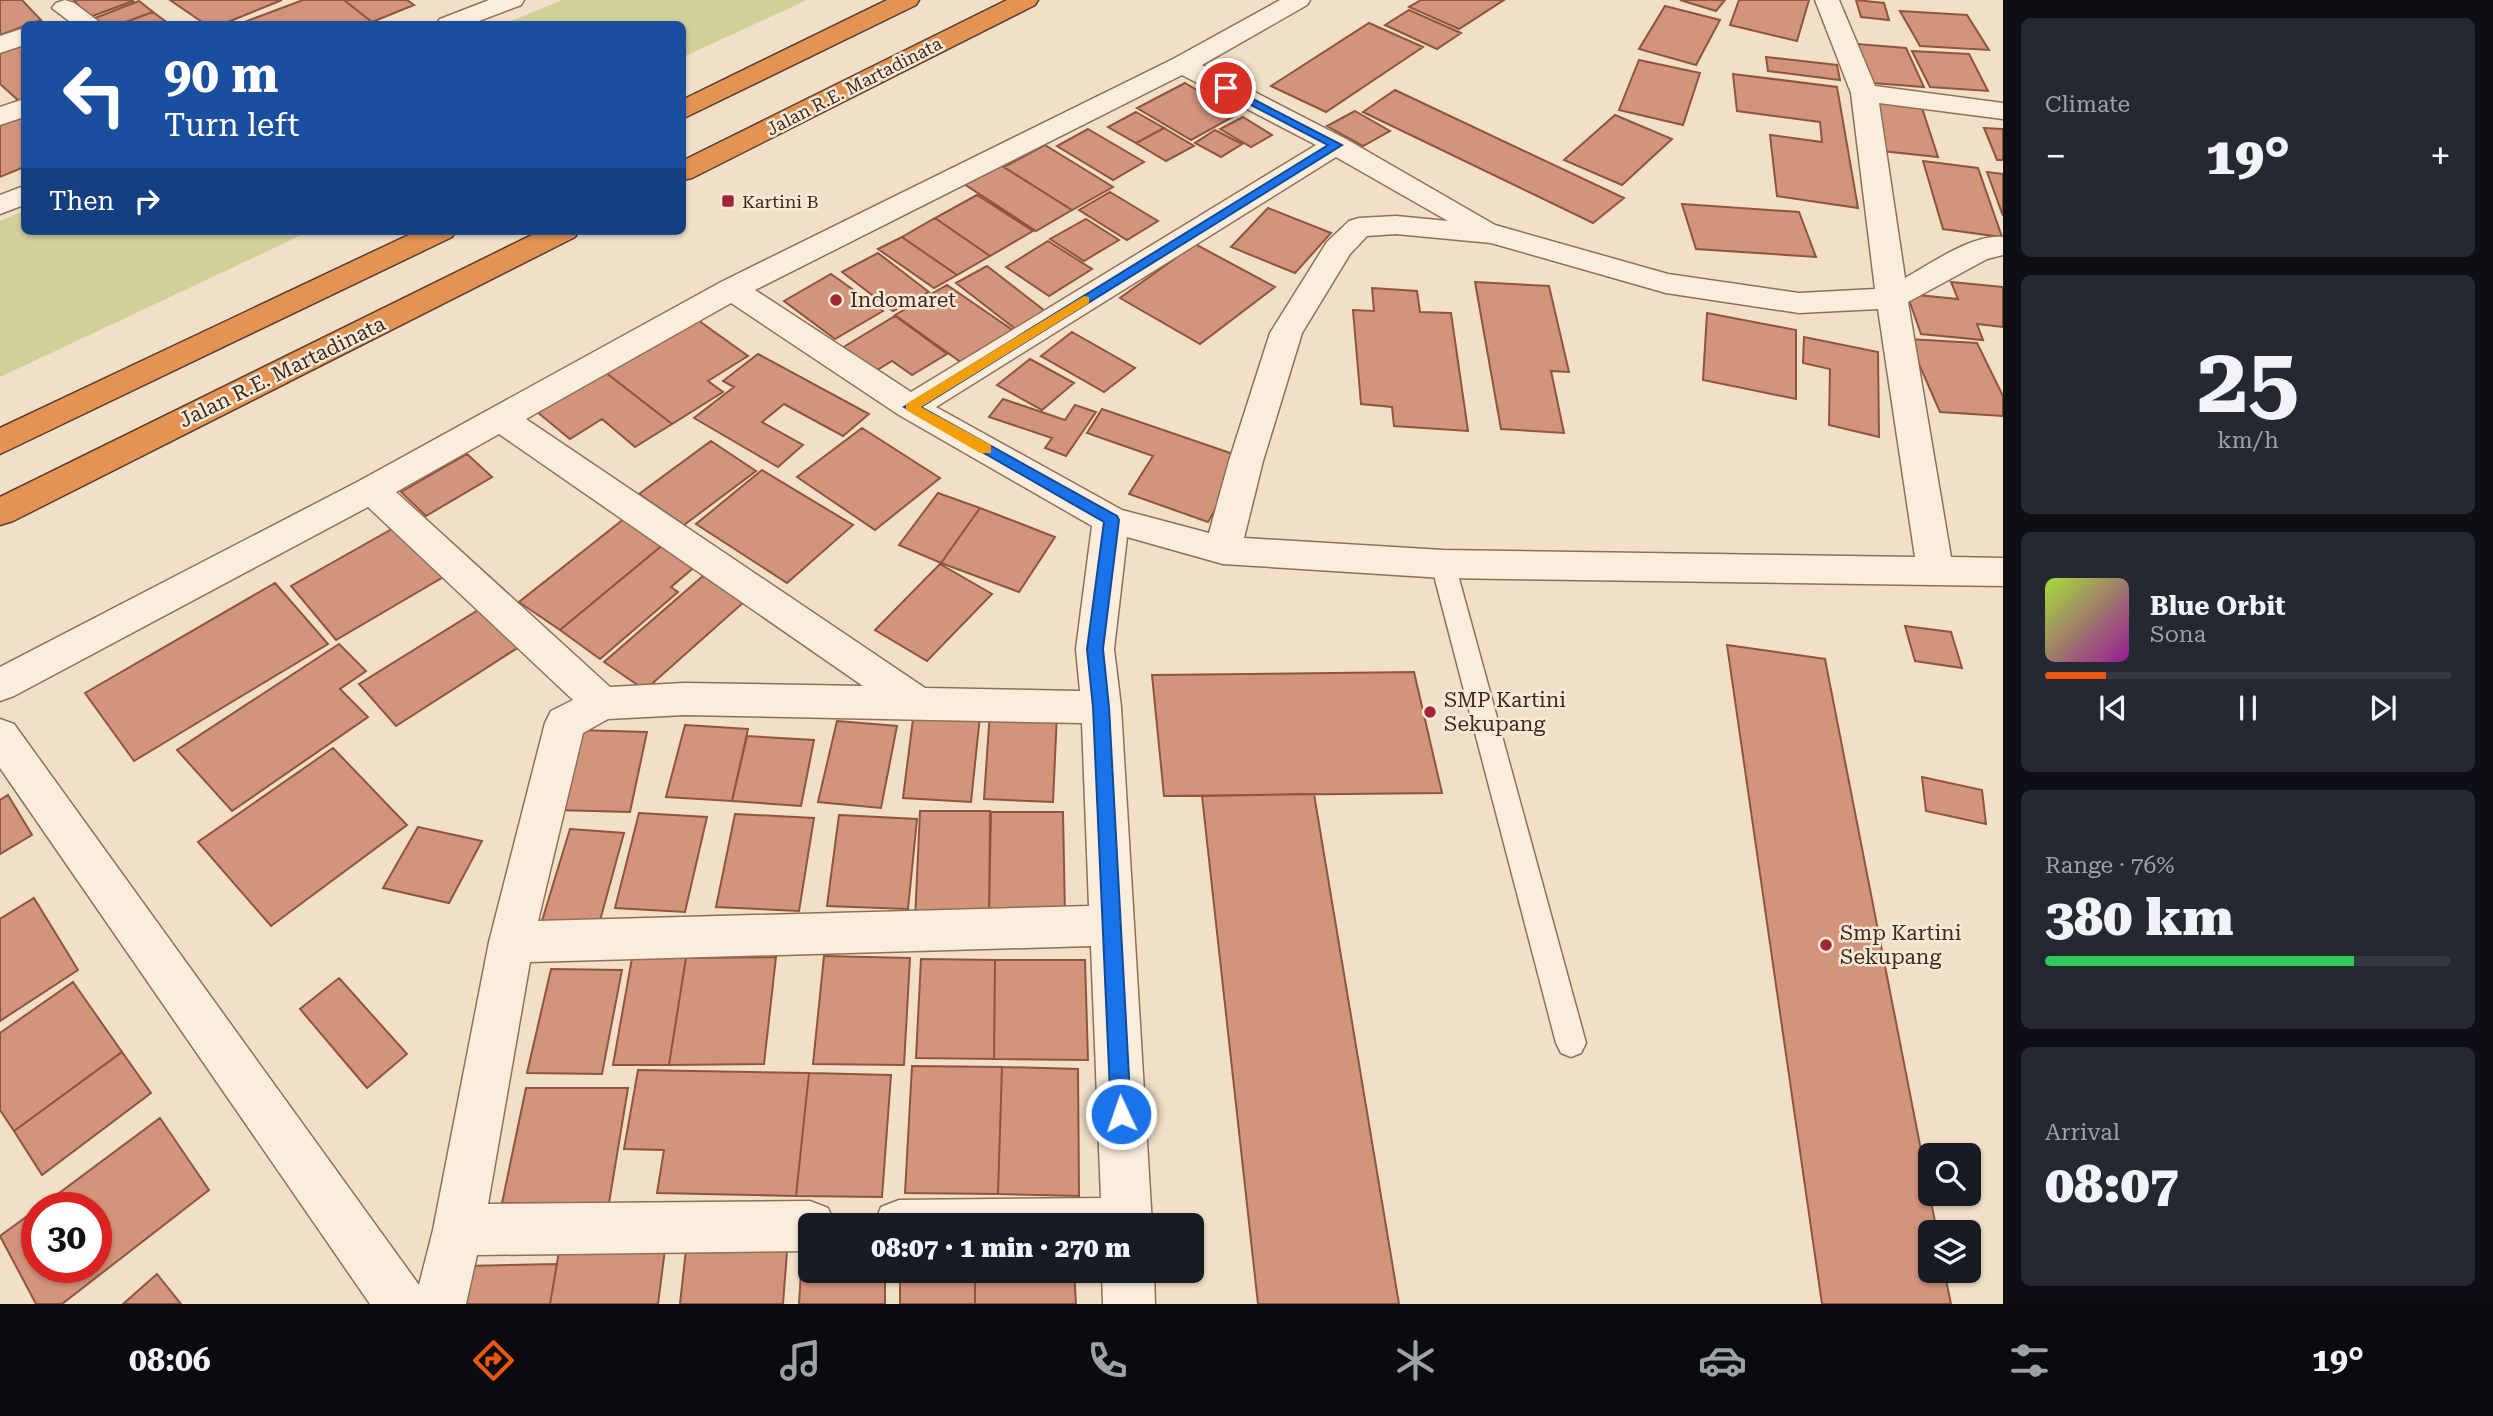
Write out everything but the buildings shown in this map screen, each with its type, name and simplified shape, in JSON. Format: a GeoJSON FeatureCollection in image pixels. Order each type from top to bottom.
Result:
{"type":"FeatureCollection","features":[{"type":"Feature","properties":{"kind":"highway"},"geometry":{"type":"LineString","coordinates":[[686,109],[907,0]]}},
{"type":"Feature","properties":{"kind":"highway","name":"Jalan R.E. Martadinata"},"geometry":{"type":"LineString","coordinates":[[686,170],[1026,0]]}},
{"type":"Feature","properties":{"kind":"highway"},"geometry":{"type":"LineString","coordinates":[[0,442],[433,235]]}},
{"type":"Feature","properties":{"kind":"highway","name":"Jalan R.E. Martadinata"},"geometry":{"type":"LineString","coordinates":[[0,512],[556,235]]}},
{"type":"Feature","properties":{"kind":"highway"},"geometry":{"type":"LineString","coordinates":[[356,273],[402,312]]}},
{"type":"Feature","properties":{"kind":"street"},"geometry":{"type":"LineString","coordinates":[[457,21],[512,0]]}},
{"type":"Feature","properties":{"kind":"street"},"geometry":{"type":"LineString","coordinates":[[0,685],[371,490],[732,289],[1182,65],[1298,0]]}},
{"type":"Feature","properties":{"kind":"street"},"geometry":{"type":"LineString","coordinates":[[1826,0],[1864,93],[1892,298],[1935,570]]}},
{"type":"Feature","properties":{"kind":"street"},"geometry":{"type":"LineString","coordinates":[[0,45],[21,37]]}},
{"type":"Feature","properties":{"kind":"street"},"geometry":{"type":"LineString","coordinates":[[1182,65],[1336,145],[1493,234]]}},
{"type":"Feature","properties":{"kind":"street"},"geometry":{"type":"LineString","coordinates":[[1864,93],[2003,111]]}},
{"type":"Feature","properties":{"kind":"street"},"geometry":{"type":"LineString","coordinates":[[0,117],[21,108]]}},
{"type":"Feature","properties":{"kind":"street"},"geometry":{"type":"LineString","coordinates":[[911,407],[1336,145]]}},
{"type":"Feature","properties":{"kind":"street"},"geometry":{"type":"LineString","coordinates":[[0,205],[21,195]]}},
{"type":"Feature","properties":{"kind":"street"},"geometry":{"type":"LineString","coordinates":[[1223,550],[1245,461],[1286,333],[1338,249],[1359,227],[1396,225],[1493,234],[1666,283],[1799,303],[1892,298],[1976,252],[1996,245],[2003,246]]}},
{"type":"Feature","properties":{"kind":"street"},"geometry":{"type":"LineString","coordinates":[[732,289],[911,407],[1111,520],[1223,550],[1443,564],[2003,572]]}},
{"type":"Feature","properties":{"kind":"street"},"geometry":{"type":"LineString","coordinates":[[502,419],[919,704]]}},
{"type":"Feature","properties":{"kind":"street"},"geometry":{"type":"LineString","coordinates":[[371,490],[602,703]]}},
{"type":"Feature","properties":{"kind":"street"},"geometry":{"type":"LineString","coordinates":[[1111,520],[1095,649],[1101,707],[1126,1213]]}},
{"type":"Feature","properties":{"kind":"street"},"geometry":{"type":"LineString","coordinates":[[440,1304],[458,1230],[511,942],[565,723],[602,703],[684,699],[1101,707]]}},
{"type":"Feature","properties":{"kind":"street"},"geometry":{"type":"LineString","coordinates":[[0,736],[401,1304]]}},
{"type":"Feature","properties":{"kind":"street"},"geometry":{"type":"LineString","coordinates":[[511,942],[1111,925]]}},
{"type":"Feature","properties":{"kind":"street"},"geometry":{"type":"LineString","coordinates":[[458,1230],[798,1226]]}},
{"type":"Feature","properties":{"kind":"street"},"geometry":{"type":"LineString","coordinates":[[1128,1283],[1129,1304]]}},
{"type":"Feature","properties":{"kind":"lane"},"geometry":{"type":"LineString","coordinates":[[1443,564],[1571,1042]]}},
{"type":"Feature","properties":{"kind":"shaded area"},"geometry":{"type":"Polygon","coordinates":[[[562,0],[807,0],[686,56],[686,21],[511,21],[562,0]]]}},
{"type":"Feature","properties":{"kind":"shaded area"},"geometry":{"type":"Polygon","coordinates":[[[21,212],[21,235],[302,235],[0,377],[0,221],[21,212]]]}},
{"type":"Feature","properties":{"kind":"slow traffic"},"geometry":{"type":"LineString","coordinates":[[985,449],[911,407],[1084,300]]}},
{"type":"Feature","properties":{"kind":"place","name":"Kartini B"},"geometry":{"type":"Point","coordinates":[728,201]}},
{"type":"Feature","properties":{"kind":"place","name":"Indomaret"},"geometry":{"type":"Point","coordinates":[836,300]}},
{"type":"Feature","properties":{"kind":"place","name":"SMP Kartini Sekupang"},"geometry":{"type":"Point","coordinates":[1430,712]}},
{"type":"Feature","properties":{"kind":"place","name":"Smp Kartini Sekupang"},"geometry":{"type":"Point","coordinates":[1826,945]}},
{"type":"Feature","properties":{"kind":"route"},"geometry":{"type":"LineString","coordinates":[[1121,1114],[1101,707],[1095,649],[1111,520],[911,407],[1336,145],[1226,88]]}}]}
